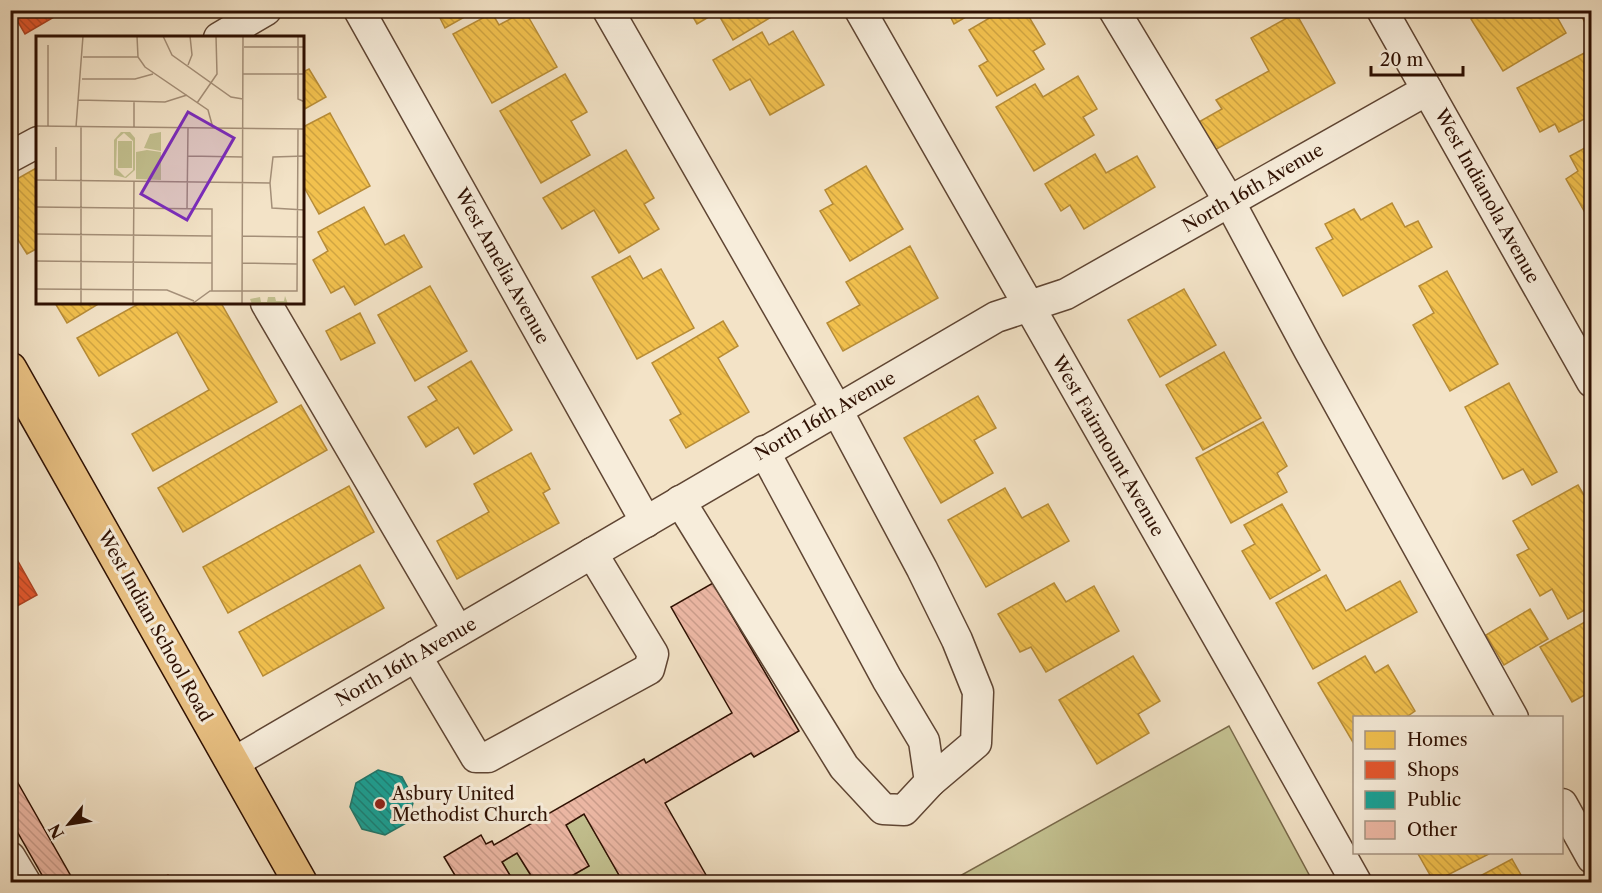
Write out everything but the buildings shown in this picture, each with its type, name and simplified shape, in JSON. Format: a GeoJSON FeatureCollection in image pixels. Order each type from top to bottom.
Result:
{"type":"FeatureCollection","features":[{"type":"Feature","properties":{"kind":"main road","name":"West Indian School Road"},"geometry":{"type":"LineString","coordinates":[[10,369],[19,404],[233,763],[300,882]]}},
{"type":"Feature","properties":{"kind":"street"},"geometry":{"type":"LineString","coordinates":[[222,36],[266,10]]}},
{"type":"Feature","properties":{"kind":"street","name":"West Amelia Avenue"},"geometry":{"type":"LineString","coordinates":[[359,10],[646,522]]}},
{"type":"Feature","properties":{"kind":"street"},"geometry":{"type":"LineString","coordinates":[[608,10],[837,410],[922,569],[957,640],[978,692],[976,743],[930,782],[904,810],[883,809],[844,767],[680,501]]}},
{"type":"Feature","properties":{"kind":"street","name":"West Fairmount Avenue"},"geometry":{"type":"LineString","coordinates":[[860,10],[1356,882]]}},
{"type":"Feature","properties":{"kind":"street"},"geometry":{"type":"LineString","coordinates":[[1114,10],[1229,201],[1320,371],[1513,716]]}},
{"type":"Feature","properties":{"kind":"street","name":"West Indianola Avenue"},"geometry":{"type":"LineString","coordinates":[[1382,10],[1592,382]]}},
{"type":"Feature","properties":{"kind":"street","name":"North 16th Avenue"},"geometry":{"type":"LineString","coordinates":[[233,763],[996,317],[1066,294],[1427,90]]}},
{"type":"Feature","properties":{"kind":"street"},"geometry":{"type":"LineString","coordinates":[[10,158],[36,143]]}},
{"type":"Feature","properties":{"kind":"street"},"geometry":{"type":"LineString","coordinates":[[267,304],[459,631]]}},
{"type":"Feature","properties":{"kind":"street"},"geometry":{"type":"LineString","coordinates":[[764,451],[887,680],[924,741],[930,782]]}},
{"type":"Feature","properties":{"kind":"street"},"geometry":{"type":"LineString","coordinates":[[416,656],[476,757],[488,757],[649,669],[652,654],[592,553]]}},
{"type":"Feature","properties":{"kind":"street"},"geometry":{"type":"LineString","coordinates":[[1563,806],[1592,858]]}},
{"type":"Feature","properties":{"kind":"street"},"geometry":{"type":"LineString","coordinates":[[10,856],[25,882]]}},
{"type":"Feature","properties":{"kind":"shaded area"},"geometry":{"type":"Polygon","coordinates":[[[1229,726],[1313,882],[949,882],[1229,726]]]}},
{"type":"Feature","properties":{"kind":"shaded area"},"geometry":{"type":"Polygon","coordinates":[[[584,814],[623,882],[561,882],[589,866],[566,825],[584,814]]]}},
{"type":"Feature","properties":{"kind":"shaded area"},"geometry":{"type":"Polygon","coordinates":[[[517,853],[535,882],[514,882],[502,862],[517,853]]]}},
{"type":"Feature","properties":{"kind":"place","name":"Asbury United Methodist Church"},"geometry":{"type":"Point","coordinates":[380,804]}}]}
